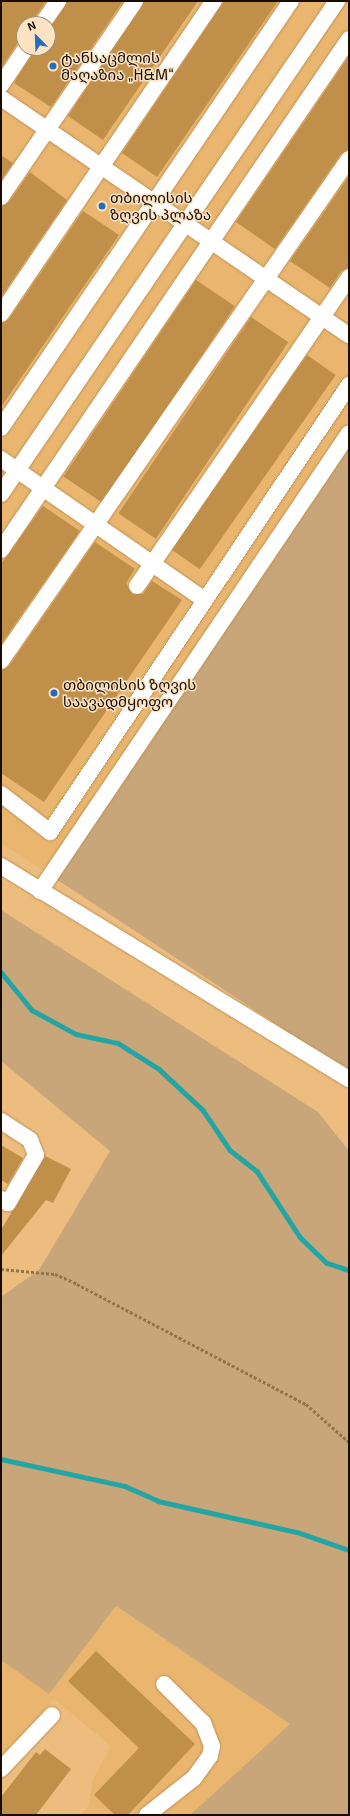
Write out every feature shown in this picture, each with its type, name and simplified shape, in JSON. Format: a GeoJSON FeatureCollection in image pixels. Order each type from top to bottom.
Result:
{"type":"FeatureCollection","features":[{"type":"Feature","properties":{"kind":"street"},"geometry":{"type":"LineString","coordinates":[[48,16],[58,1]]}},
{"type":"Feature","properties":{"kind":"street"},"geometry":{"type":"LineString","coordinates":[[1,197],[135,1]]}},
{"type":"Feature","properties":{"kind":"street"},"geometry":{"type":"LineString","coordinates":[[1,314],[214,1]]}},
{"type":"Feature","properties":{"kind":"street"},"geometry":{"type":"LineString","coordinates":[[1,428],[291,1]]}},
{"type":"Feature","properties":{"kind":"street"},"geometry":{"type":"LineString","coordinates":[[1,494],[337,1]]}},
{"type":"Feature","properties":{"kind":"street"},"geometry":{"type":"LineString","coordinates":[[1,550],[349,39]]}},
{"type":"Feature","properties":{"kind":"street"},"geometry":{"type":"LineString","coordinates":[[1,85],[21,56]]}},
{"type":"Feature","properties":{"kind":"street"},"geometry":{"type":"LineString","coordinates":[[1,98],[185,225],[349,335]]}},
{"type":"Feature","properties":{"kind":"street"},"geometry":{"type":"LineString","coordinates":[[1,661],[349,159]]}},
{"type":"Feature","properties":{"kind":"street"},"geometry":{"type":"LineString","coordinates":[[137,586],[349,277]]}},
{"type":"Feature","properties":{"kind":"street"},"geometry":{"type":"LineString","coordinates":[[1,794],[50,832],[349,385]]}},
{"type":"Feature","properties":{"kind":"street"},"geometry":{"type":"LineString","coordinates":[[40,891],[349,433]]}},
{"type":"Feature","properties":{"kind":"street"},"geometry":{"type":"LineString","coordinates":[[1,458],[205,600]]}},
{"type":"Feature","properties":{"kind":"street"},"geometry":{"type":"LineString","coordinates":[[1,866],[349,1079]]}},
{"type":"Feature","properties":{"kind":"street"},"geometry":{"type":"LineString","coordinates":[[1,1121],[30,1140],[36,1155],[8,1203],[1,1199]]}},
{"type":"Feature","properties":{"kind":"street"},"geometry":{"type":"LineString","coordinates":[[148,1815],[194,1778],[210,1756],[212,1746],[203,1723],[164,1684]]}},
{"type":"Feature","properties":{"kind":"street"},"geometry":{"type":"LineString","coordinates":[[1,1768],[52,1716]]}},
{"type":"Feature","properties":{"kind":"path"},"geometry":{"type":"LineString","coordinates":[[1,1269],[56,1274],[77,1284],[306,1404],[349,1442]]}},
{"type":"Feature","properties":{"kind":"shaded area","name":"თბილისის ზღვის პლაზა"},"geometry":{"type":"Polygon","coordinates":[[[1,1],[349,1],[349,433],[50,875],[1,843],[1,1]]]}},
{"type":"Feature","properties":{"kind":"shaded area"},"geometry":{"type":"Polygon","coordinates":[[[349,433],[349,1072],[50,875],[349,433]]]}},
{"type":"Feature","properties":{"kind":"shaded area"},"geometry":{"type":"Polygon","coordinates":[[[1,910],[318,1112],[349,1151],[349,1815],[190,1815],[290,1724],[116,1606],[49,1694],[1,1660],[1,1297],[39,1270],[110,1151],[1,1061],[1,910]]]}},
{"type":"Feature","properties":{"kind":"shaded area"},"geometry":{"type":"Polygon","coordinates":[[[115,1606],[290,1724],[190,1815],[80,1815],[88,1808],[93,1779],[111,1746],[54,1699],[1,1757],[1,1660],[49,1694],[115,1606]]]}},
{"type":"Feature","properties":{"kind":"building"},"geometry":{"type":"Polygon","coordinates":[[[1,1],[46,1],[36,16],[16,16],[16,45],[1,68],[1,1]]]}},
{"type":"Feature","properties":{"kind":"building","name":"ტანსაცმლის მაღაზია „H&M“"},"geometry":{"type":"Polygon","coordinates":[[[67,1],[123,1],[51,107],[14,83],[30,56],[56,56],[56,18],[67,1]]]}},
{"type":"Feature","properties":{"kind":"building"},"geometry":{"type":"Polygon","coordinates":[[[144,1],[198,1],[103,140],[68,116],[144,1]]]}},
{"type":"Feature","properties":{"kind":"building"},"geometry":{"type":"Polygon","coordinates":[[[224,1],[278,1],[157,177],[122,153],[224,1]]]}},
{"type":"Feature","properties":{"kind":"building"},"geometry":{"type":"Polygon","coordinates":[[[349,56],[349,150],[341,154],[275,249],[236,222],[349,56]]]}},
{"type":"Feature","properties":{"kind":"building"},"geometry":{"type":"Polygon","coordinates":[[[1,155],[13,163],[1,180],[1,155]]]}},
{"type":"Feature","properties":{"kind":"building"},"geometry":{"type":"Polygon","coordinates":[[[30,172],[67,200],[1,297],[1,206],[9,202],[30,172]]]}},
{"type":"Feature","properties":{"kind":"building"},"geometry":{"type":"Polygon","coordinates":[[[349,176],[349,268],[341,271],[330,288],[290,261],[349,176]]]}},
{"type":"Feature","properties":{"kind":"building"},"geometry":{"type":"Polygon","coordinates":[[[83,211],[119,235],[1,407],[1,323],[9,319],[83,211]]]}},
{"type":"Feature","properties":{"kind":"building"},"geometry":{"type":"Polygon","coordinates":[[[196,280],[235,306],[102,503],[63,476],[196,280]]]}},
{"type":"Feature","properties":{"kind":"building"},"geometry":{"type":"Polygon","coordinates":[[[251,317],[288,342],[156,539],[118,513],[251,317]]]}},
{"type":"Feature","properties":{"kind":"building"},"geometry":{"type":"Polygon","coordinates":[[[307,355],[336,375],[200,569],[171,549],[307,355]]]}},
{"type":"Feature","properties":{"kind":"building"},"geometry":{"type":"Polygon","coordinates":[[[43,506],[80,531],[1,644],[1,564],[43,506]]]}},
{"type":"Feature","properties":{"kind":"building"},"geometry":{"type":"Polygon","coordinates":[[[95,542],[135,569],[126,583],[132,594],[143,594],[152,581],[182,600],[44,802],[1,773],[1,670],[9,666],[95,542]]]}},
{"type":"Feature","properties":{"kind":"building"},"geometry":{"type":"Polygon","coordinates":[[[1,1145],[23,1158],[8,1184],[1,1180],[1,1145]]]}},
{"type":"Feature","properties":{"kind":"building"},"geometry":{"type":"Polygon","coordinates":[[[45,1156],[71,1169],[53,1203],[46,1200],[1,1256],[1,1230],[45,1156]]]}},
{"type":"Feature","properties":{"kind":"building"},"geometry":{"type":"Polygon","coordinates":[[[96,1651],[195,1744],[128,1815],[115,1815],[94,1795],[139,1748],[68,1681],[96,1651]]]}},
{"type":"Feature","properties":{"kind":"building"},"geometry":{"type":"Polygon","coordinates":[[[45,1749],[71,1769],[36,1815],[1,1815],[1,1797],[36,1752],[40,1755],[45,1749]]]}},
{"type":"Feature","properties":{"kind":"waterway"},"geometry":{"type":"LineString","coordinates":[[1,972],[32,1010],[76,1034],[118,1043],[159,1069],[203,1110],[230,1150],[257,1171],[300,1237],[327,1263],[349,1270]]}},
{"type":"Feature","properties":{"kind":"waterway"},"geometry":{"type":"LineString","coordinates":[[1,1459],[125,1486],[158,1501],[297,1532],[349,1550]]}},
{"type":"Feature","properties":{"kind":"place","name":"ტანსაცმლის მაღაზია „H&M“"},"geometry":{"type":"Point","coordinates":[53,66]}},
{"type":"Feature","properties":{"kind":"place","name":"თბილისის ზღვის პლაზა"},"geometry":{"type":"Point","coordinates":[102,206]}},
{"type":"Feature","properties":{"kind":"place","name":"თბილისის ზღვის საავადმყოფო"},"geometry":{"type":"Point","coordinates":[54,693]}}]}
